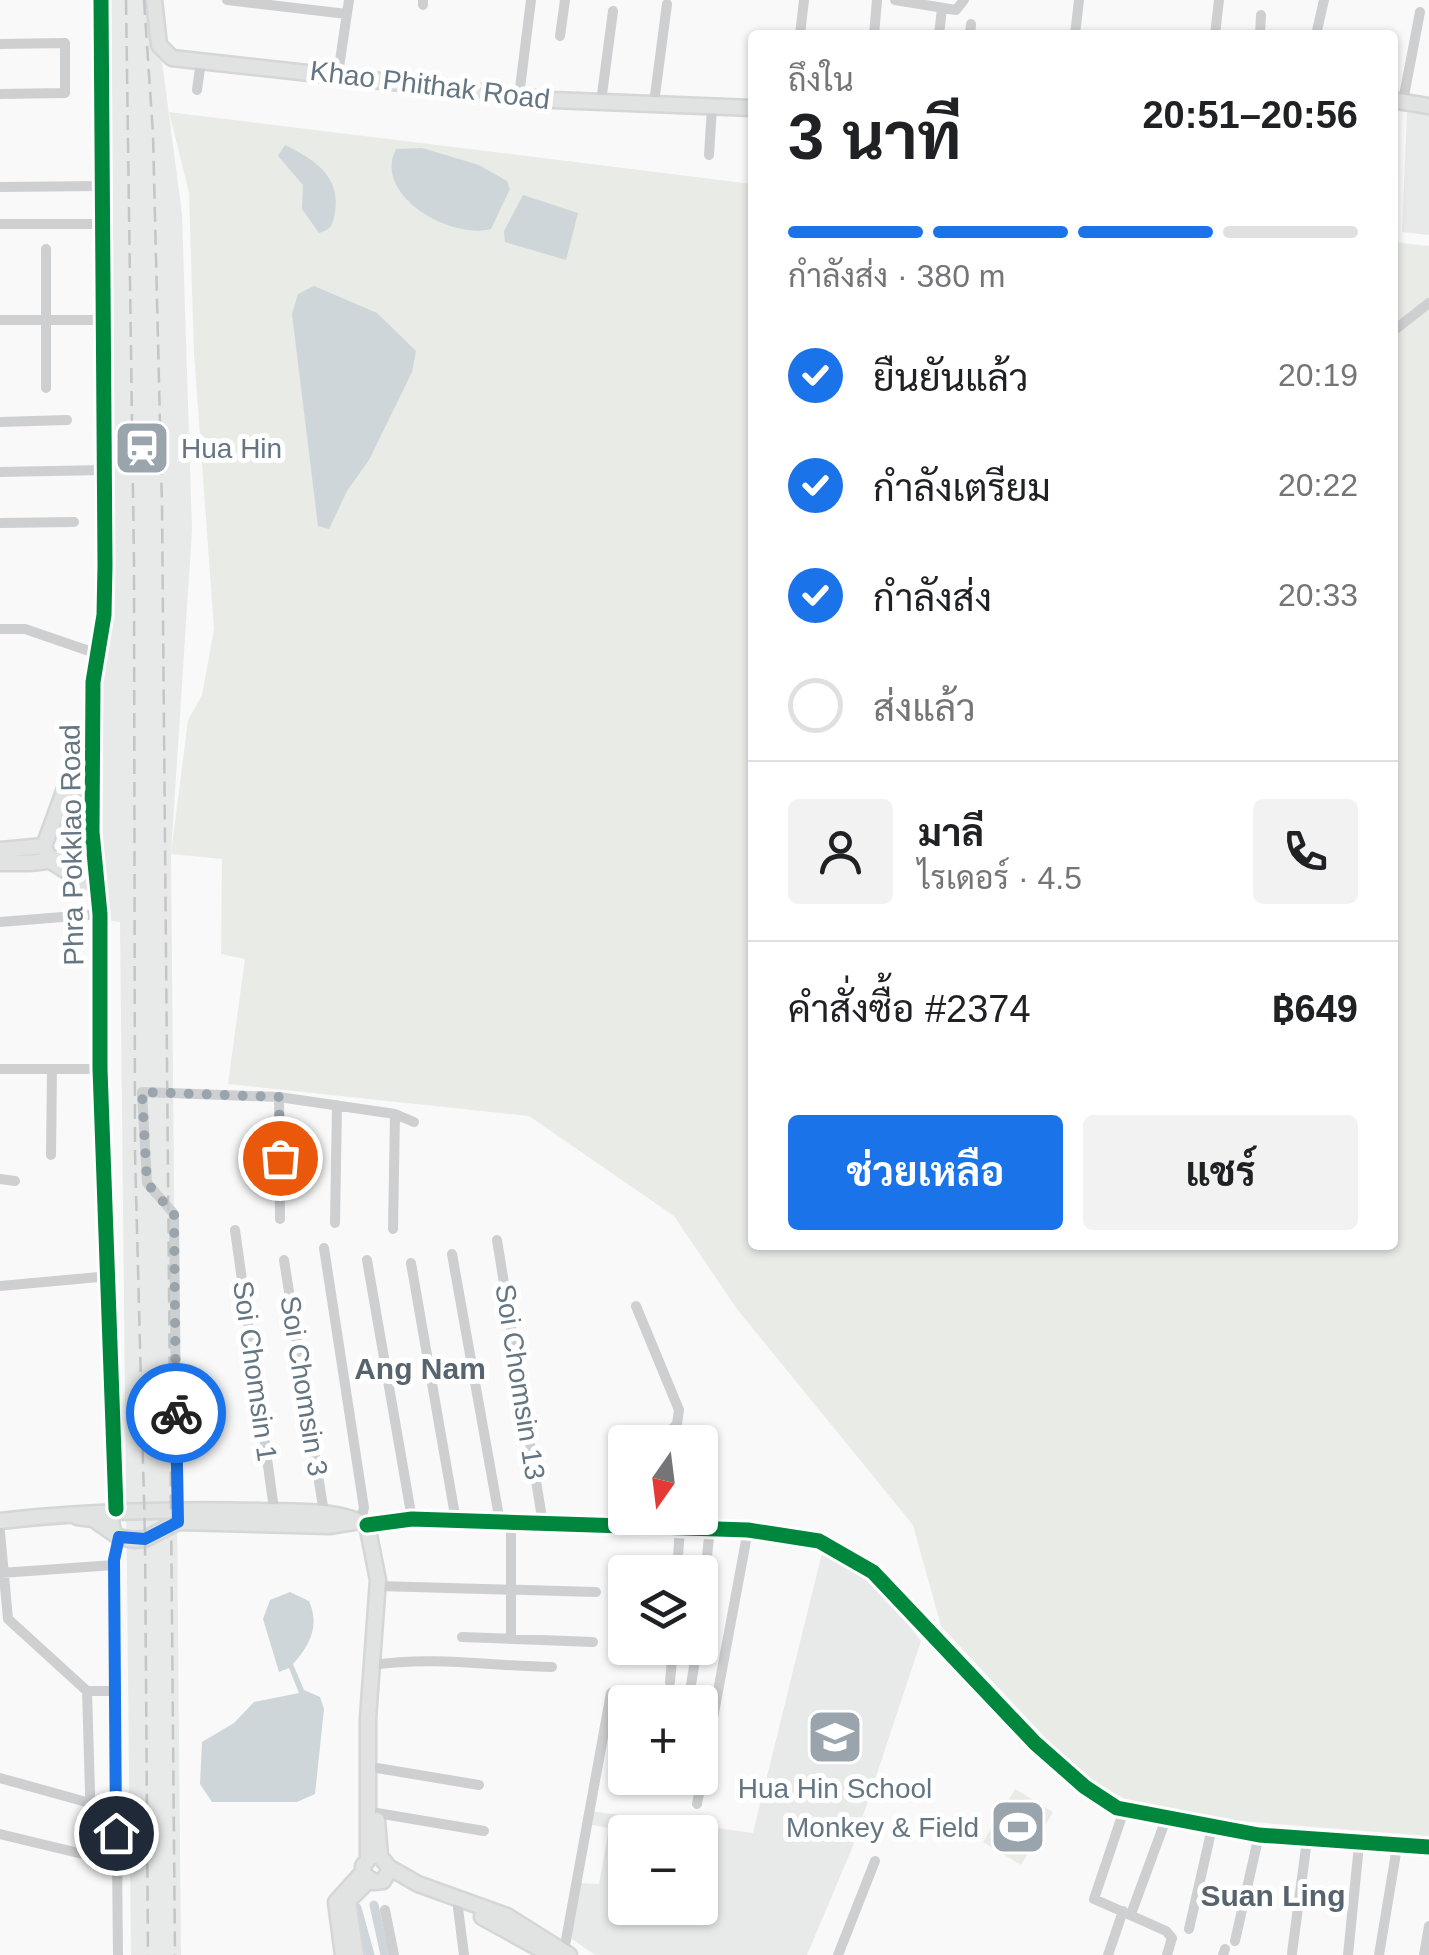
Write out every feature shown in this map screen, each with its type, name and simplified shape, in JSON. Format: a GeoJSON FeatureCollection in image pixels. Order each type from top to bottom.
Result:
{"type":"FeatureCollection","features":[{"type":"Feature","properties":{"kind":"street","name":"Phra Pokklao Road"},"geometry":{"type":"LineString","coordinates":[[102,0],[104,615],[96,653],[92,832],[100,914],[100,1069],[116,1509]]}},
{"type":"Feature","properties":{"kind":"street","name":"Khao Phithak Road"},"geometry":{"type":"LineString","coordinates":[[154,0],[161,48],[172,58],[518,96],[748,108]]}},
{"type":"Feature","properties":{"kind":"street"},"geometry":{"type":"LineString","coordinates":[[227,0],[347,14]]}},
{"type":"Feature","properties":{"kind":"street"},"geometry":{"type":"LineString","coordinates":[[338,74],[348,0]]}},
{"type":"Feature","properties":{"kind":"street"},"geometry":{"type":"LineString","coordinates":[[518,96],[531,0]]}},
{"type":"Feature","properties":{"kind":"street"},"geometry":{"type":"LineString","coordinates":[[560,36],[565,0]]}},
{"type":"Feature","properties":{"kind":"street"},"geometry":{"type":"LineString","coordinates":[[801,30],[804,0]]}},
{"type":"Feature","properties":{"kind":"street"},"geometry":{"type":"LineString","coordinates":[[875,30],[878,0]]}},
{"type":"Feature","properties":{"kind":"street"},"geometry":{"type":"LineString","coordinates":[[895,0],[958,10],[964,0]]}},
{"type":"Feature","properties":{"kind":"street"},"geometry":{"type":"LineString","coordinates":[[1077,30],[1080,0]]}},
{"type":"Feature","properties":{"kind":"street"},"geometry":{"type":"LineString","coordinates":[[1216,30],[1219,0]]}},
{"type":"Feature","properties":{"kind":"street"},"geometry":{"type":"LineString","coordinates":[[1317,30],[1324,0]]}},
{"type":"Feature","properties":{"kind":"street"},"geometry":{"type":"LineString","coordinates":[[654,102],[667,4]]}},
{"type":"Feature","properties":{"kind":"street"},"geometry":{"type":"LineString","coordinates":[[940,30],[942,8]]}},
{"type":"Feature","properties":{"kind":"street"},"geometry":{"type":"LineString","coordinates":[[600,102],[613,12]]}},
{"type":"Feature","properties":{"kind":"street"},"geometry":{"type":"LineString","coordinates":[[1420,12],[1398,101],[1429,106]]}},
{"type":"Feature","properties":{"kind":"street"},"geometry":{"type":"LineString","coordinates":[[1260,30],[1262,14]]}},
{"type":"Feature","properties":{"kind":"street"},"geometry":{"type":"LineString","coordinates":[[0,44],[65,43],[65,93],[0,94]]}},
{"type":"Feature","properties":{"kind":"street"},"geometry":{"type":"LineString","coordinates":[[197,90],[201,61]]}},
{"type":"Feature","properties":{"kind":"street"},"geometry":{"type":"LineString","coordinates":[[709,154],[712,107]]}},
{"type":"Feature","properties":{"kind":"street"},"geometry":{"type":"LineString","coordinates":[[0,187],[102,186]]}},
{"type":"Feature","properties":{"kind":"street"},"geometry":{"type":"LineString","coordinates":[[0,224],[103,224]]}},
{"type":"Feature","properties":{"kind":"street"},"geometry":{"type":"LineString","coordinates":[[46,250],[46,388]]}},
{"type":"Feature","properties":{"kind":"street"},"geometry":{"type":"LineString","coordinates":[[1398,327],[1429,302]]}},
{"type":"Feature","properties":{"kind":"street"},"geometry":{"type":"LineString","coordinates":[[0,320],[104,320]]}},
{"type":"Feature","properties":{"kind":"street"},"geometry":{"type":"LineString","coordinates":[[0,422],[68,420]]}},
{"type":"Feature","properties":{"kind":"street"},"geometry":{"type":"LineString","coordinates":[[0,472],[104,470]]}},
{"type":"Feature","properties":{"kind":"street"},"geometry":{"type":"LineString","coordinates":[[0,523],[74,522]]}},
{"type":"Feature","properties":{"kind":"street"},"geometry":{"type":"LineString","coordinates":[[0,630],[25,630],[96,653]]}},
{"type":"Feature","properties":{"kind":"street"},"geometry":{"type":"LineString","coordinates":[[46,853],[62,790],[93,761]]}},
{"type":"Feature","properties":{"kind":"street"},"geometry":{"type":"LineString","coordinates":[[72,783],[81,784],[92,796]]}},
{"type":"Feature","properties":{"kind":"street"},"geometry":{"type":"LineString","coordinates":[[0,850],[78,852],[92,832]]}},
{"type":"Feature","properties":{"kind":"street"},"geometry":{"type":"LineString","coordinates":[[0,863],[46,853],[98,892]]}},
{"type":"Feature","properties":{"kind":"street"},"geometry":{"type":"LineString","coordinates":[[0,922],[100,914]]}},
{"type":"Feature","properties":{"kind":"street"},"geometry":{"type":"LineString","coordinates":[[0,1069],[100,1069]]}},
{"type":"Feature","properties":{"kind":"street"},"geometry":{"type":"LineString","coordinates":[[52,1069],[52,1155]]}},
{"type":"Feature","properties":{"kind":"street"},"geometry":{"type":"LineString","coordinates":[[178,1515],[174,1214],[147,1183],[142,1092],[279,1097],[395,1114],[414,1122]]}},
{"type":"Feature","properties":{"kind":"street"},"geometry":{"type":"LineString","coordinates":[[279,1097],[280,1219]]}},
{"type":"Feature","properties":{"kind":"street"},"geometry":{"type":"LineString","coordinates":[[335,1222],[337,1106]]}},
{"type":"Feature","properties":{"kind":"street"},"geometry":{"type":"LineString","coordinates":[[393,1230],[395,1114]]}},
{"type":"Feature","properties":{"kind":"street"},"geometry":{"type":"LineString","coordinates":[[0,1179],[15,1181]]}},
{"type":"Feature","properties":{"kind":"street","name":"Soi Chomsin 1"},"geometry":{"type":"LineString","coordinates":[[235,1230],[275,1518]]}},
{"type":"Feature","properties":{"kind":"street","name":"Soi Chomsin 13"},"geometry":{"type":"LineString","coordinates":[[497,1240],[543,1524]]}},
{"type":"Feature","properties":{"kind":"street"},"geometry":{"type":"LineString","coordinates":[[324,1248],[364,1523],[374,1542],[378,1586],[372,1694],[375,1869]]}},
{"type":"Feature","properties":{"kind":"street"},"geometry":{"type":"LineString","coordinates":[[452,1254],[506,1522],[512,1589],[511,1639]]}},
{"type":"Feature","properties":{"kind":"street","name":"Soi Chomsin 3"},"geometry":{"type":"LineString","coordinates":[[284,1260],[324,1513]]}},
{"type":"Feature","properties":{"kind":"street"},"geometry":{"type":"LineString","coordinates":[[367,1260],[412,1520]]}},
{"type":"Feature","properties":{"kind":"street"},"geometry":{"type":"LineString","coordinates":[[411,1263],[456,1521]]}},
{"type":"Feature","properties":{"kind":"street"},"geometry":{"type":"LineString","coordinates":[[0,1286],[110,1276]]}},
{"type":"Feature","properties":{"kind":"street"},"geometry":{"type":"LineString","coordinates":[[636,1306],[679,1410],[676,1425]]}},
{"type":"Feature","properties":{"kind":"street"},"geometry":{"type":"LineString","coordinates":[[149,1508],[159,1518],[154,1534]]}},
{"type":"Feature","properties":{"kind":"street"},"geometry":{"type":"LineString","coordinates":[[0,1521],[149,1508],[178,1515],[275,1518],[329,1526],[412,1520],[608,1526]]}},
{"type":"Feature","properties":{"kind":"street"},"geometry":{"type":"LineString","coordinates":[[116,1509],[111,1520],[116,1534],[118,1955]]}},
{"type":"Feature","properties":{"kind":"street"},"geometry":{"type":"LineString","coordinates":[[275,1518],[324,1513],[364,1523]]}},
{"type":"Feature","properties":{"kind":"street"},"geometry":{"type":"LineString","coordinates":[[62,1514],[94,1519],[116,1534],[139,1540],[154,1534],[178,1515]]}},
{"type":"Feature","properties":{"kind":"street"},"geometry":{"type":"LineString","coordinates":[[718,1528],[818,1542],[873,1572],[1036,1743],[1084,1786],[1124,1810],[1212,1828],[1307,1840],[1429,1847]]}},
{"type":"Feature","properties":{"kind":"street"},"geometry":{"type":"LineString","coordinates":[[697,1804],[748,1530]]}},
{"type":"Feature","properties":{"kind":"street"},"geometry":{"type":"LineString","coordinates":[[0,1532],[8,1620],[86,1691],[114,1691]]}},
{"type":"Feature","properties":{"kind":"street"},"geometry":{"type":"LineString","coordinates":[[2,1573],[114,1565]]}},
{"type":"Feature","properties":{"kind":"street"},"geometry":{"type":"LineString","coordinates":[[378,1586],[596,1592]]}},
{"type":"Feature","properties":{"kind":"street"},"geometry":{"type":"LineString","coordinates":[[462,1637],[592,1642]]}},
{"type":"Feature","properties":{"kind":"street"},"geometry":{"type":"LineString","coordinates":[[373,1665],[431,1658],[474,1666],[552,1666]]}},
{"type":"Feature","properties":{"kind":"street"},"geometry":{"type":"LineString","coordinates":[[670,1682],[672,1665]]}},
{"type":"Feature","properties":{"kind":"street"},"geometry":{"type":"LineString","coordinates":[[691,1685],[694,1665]]}},
{"type":"Feature","properties":{"kind":"street"},"geometry":{"type":"LineString","coordinates":[[86,1691],[92,1859]]}},
{"type":"Feature","properties":{"kind":"street"},"geometry":{"type":"LineString","coordinates":[[356,1955],[348,1901],[375,1869],[378,1768],[372,1694]]}},
{"type":"Feature","properties":{"kind":"street"},"geometry":{"type":"LineString","coordinates":[[551,1953],[608,1711]]}},
{"type":"Feature","properties":{"kind":"street"},"geometry":{"type":"LineString","coordinates":[[378,1768],[479,1785]]}},
{"type":"Feature","properties":{"kind":"street"},"geometry":{"type":"LineString","coordinates":[[0,1778],[90,1803],[115,1804]]}},
{"type":"Feature","properties":{"kind":"street"},"geometry":{"type":"LineString","coordinates":[[1124,1810],[1094,1899],[1170,1935],[1167,1955]]}},
{"type":"Feature","properties":{"kind":"street"},"geometry":{"type":"LineString","coordinates":[[377,1813],[484,1831]]}},
{"type":"Feature","properties":{"kind":"street"},"geometry":{"type":"LineString","coordinates":[[1108,1955],[1166,1819]]}},
{"type":"Feature","properties":{"kind":"street"},"geometry":{"type":"LineString","coordinates":[[1189,1929],[1212,1828]]}},
{"type":"Feature","properties":{"kind":"street"},"geometry":{"type":"LineString","coordinates":[[0,1834],[116,1862]]}},
{"type":"Feature","properties":{"kind":"street"},"geometry":{"type":"LineString","coordinates":[[1228,1948],[1259,1834]]}},
{"type":"Feature","properties":{"kind":"street"},"geometry":{"type":"LineString","coordinates":[[1292,1953],[1307,1840]]}},
{"type":"Feature","properties":{"kind":"street"},"geometry":{"type":"LineString","coordinates":[[1348,1955],[1359,1845]]}},
{"type":"Feature","properties":{"kind":"street"},"geometry":{"type":"LineString","coordinates":[[1379,1955],[1397,1847]]}},
{"type":"Feature","properties":{"kind":"street"},"geometry":{"type":"LineString","coordinates":[[838,1955],[875,1860]]}},
{"type":"Feature","properties":{"kind":"street"},"geometry":{"type":"LineString","coordinates":[[375,1869],[507,1916],[551,1953]]}},
{"type":"Feature","properties":{"kind":"street"},"geometry":{"type":"LineString","coordinates":[[375,1869],[551,1953]]}},
{"type":"Feature","properties":{"kind":"street"},"geometry":{"type":"LineString","coordinates":[[343,1955],[336,1902],[375,1869]]}},
{"type":"Feature","properties":{"kind":"street"},"geometry":{"type":"LineString","coordinates":[[458,1908],[464,1955]]}},
{"type":"Feature","properties":{"kind":"street"},"geometry":{"type":"LineString","coordinates":[[385,1910],[394,1955]]}},
{"type":"Feature","properties":{"kind":"street"},"geometry":{"type":"LineString","coordinates":[[1424,1955],[1429,1926]]}},
{"type":"Feature","properties":{"kind":"shaded area"},"geometry":{"type":"Polygon","coordinates":[[[109,0],[154,0],[182,214],[192,530],[171,854],[181,1955],[131,1955],[120,922],[111,921],[97,844],[100,655],[112,620],[109,0]]]}},
{"type":"Feature","properties":{"kind":"shaded area"},"geometry":{"type":"Polygon","coordinates":[[[169,112],[748,184],[748,1250],[1398,1250],[1398,243],[1429,246],[1429,1836],[1214,1819],[1129,1801],[1095,1783],[1055,1748],[941,1626],[913,1525],[737,1309],[674,1216],[529,1116],[228,1084],[245,959],[221,954],[222,859],[171,854],[188,720],[202,695],[214,629],[194,353],[189,193],[169,112]]]}},
{"type":"Feature","properties":{"kind":"shaded area"},"geometry":{"type":"Polygon","coordinates":[[[1407,112],[1429,115],[1429,235],[1402,232],[1407,112]]]}},
{"type":"Feature","properties":{"kind":"shaded area"},"geometry":{"type":"Polygon","coordinates":[[[285,145],[317,165],[331,181],[336,203],[332,223],[325,231],[319,233],[302,209],[303,185],[278,156],[285,145]]]}},
{"type":"Feature","properties":{"kind":"shaded area"},"geometry":{"type":"Polygon","coordinates":[[[422,148],[479,165],[507,181],[510,189],[491,229],[456,228],[420,211],[405,198],[395,183],[392,166],[396,149],[422,148]]]}},
{"type":"Feature","properties":{"kind":"shaded area"},"geometry":{"type":"Polygon","coordinates":[[[523,195],[578,213],[566,260],[505,242],[504,231],[523,195]]]}},
{"type":"Feature","properties":{"kind":"shaded area"},"geometry":{"type":"Polygon","coordinates":[[[314,286],[377,313],[416,351],[412,372],[369,460],[347,491],[329,529],[318,526],[292,314],[298,294],[314,286]]]}},
{"type":"Feature","properties":{"kind":"shaded area","name":"Hua Hin School"},"geometry":{"type":"Polygon","coordinates":[[[823,1549],[875,1582],[921,1641],[853,1846],[807,1955],[595,1955],[569,1937],[578,1883],[599,1884],[608,1834],[608,1925],[718,1925],[718,1828],[753,1833],[823,1549]]]}},
{"type":"Feature","properties":{"kind":"shaded area"},"geometry":{"type":"Polygon","coordinates":[[[290,1592],[309,1601],[314,1619],[308,1642],[293,1664],[304,1690],[320,1697],[324,1709],[315,1794],[297,1802],[212,1802],[200,1784],[202,1742],[234,1723],[254,1702],[299,1693],[289,1668],[279,1672],[263,1619],[270,1600],[290,1592]]]}},
{"type":"Feature","properties":{"kind":"shaded area","name":"Monkey & Field"},"geometry":{"type":"Polygon","coordinates":[[[1015,1789],[1053,1812],[1021,1865],[983,1842],[1015,1789]]]}},
{"type":"Feature","properties":{"kind":"shaded area","name":"Hua Hin School"},"geometry":{"type":"Polygon","coordinates":[[[590,1811],[620,1815],[608,1815],[608,1828],[587,1824],[590,1811]]]}},
{"type":"Feature","properties":{"kind":"waterway"},"geometry":{"type":"LineString","coordinates":[[374,1905],[385,1955]]}},
{"type":"Feature","properties":{"kind":"waterway"},"geometry":{"type":"LineString","coordinates":[[357,1908],[370,1955]]}},
{"type":"Feature","properties":{"kind":"railway"},"geometry":{"type":"LineString","coordinates":[[126,0],[134,562],[135,1152],[145,1539],[148,1955]]}},
{"type":"Feature","properties":{"kind":"railway"},"geometry":{"type":"LineString","coordinates":[[144,0],[153,134],[162,506],[175,1955]]}},
{"type":"Feature","properties":{"kind":"cycle path"},"geometry":{"type":"LineString","coordinates":[[101,0],[105,565],[104,615],[93,682],[92,832],[100,914],[100,1069],[116,1509]]}},
{"type":"Feature","properties":{"kind":"cycle path"},"geometry":{"type":"LineString","coordinates":[[367,1525],[412,1519],[748,1530],[819,1541],[873,1572],[1035,1743],[1085,1787],[1117,1808],[1259,1835],[1429,1847]]}},
{"type":"Feature","properties":{"kind":"way so far"},"geometry":{"type":"LineString","coordinates":[[176,1413],[174,1214],[148,1187],[142,1092],[279,1097],[280,1158]]}},
{"type":"Feature","properties":{"kind":"place","name":"Hua Hin"},"geometry":{"type":"Point","coordinates":[142,448]}},
{"type":"Feature","properties":{"kind":"place","name":"Hua Hin School"},"geometry":{"type":"Point","coordinates":[835,1737]}},
{"type":"Feature","properties":{"kind":"place","name":"Monkey & Field"},"geometry":{"type":"Point","coordinates":[1018,1827]}},
{"type":"Feature","properties":{"kind":"district","name":"Ang Nam"},"geometry":{"type":"Point","coordinates":[420,1368]}},
{"type":"Feature","properties":{"kind":"district","name":"Suan Ling"},"geometry":{"type":"Point","coordinates":[1273,1895]}},
{"type":"Feature","properties":{"kind":"route"},"geometry":{"type":"LineString","coordinates":[[116,1833],[114,1560],[119,1537],[145,1539],[178,1522],[176,1413]]}}]}
